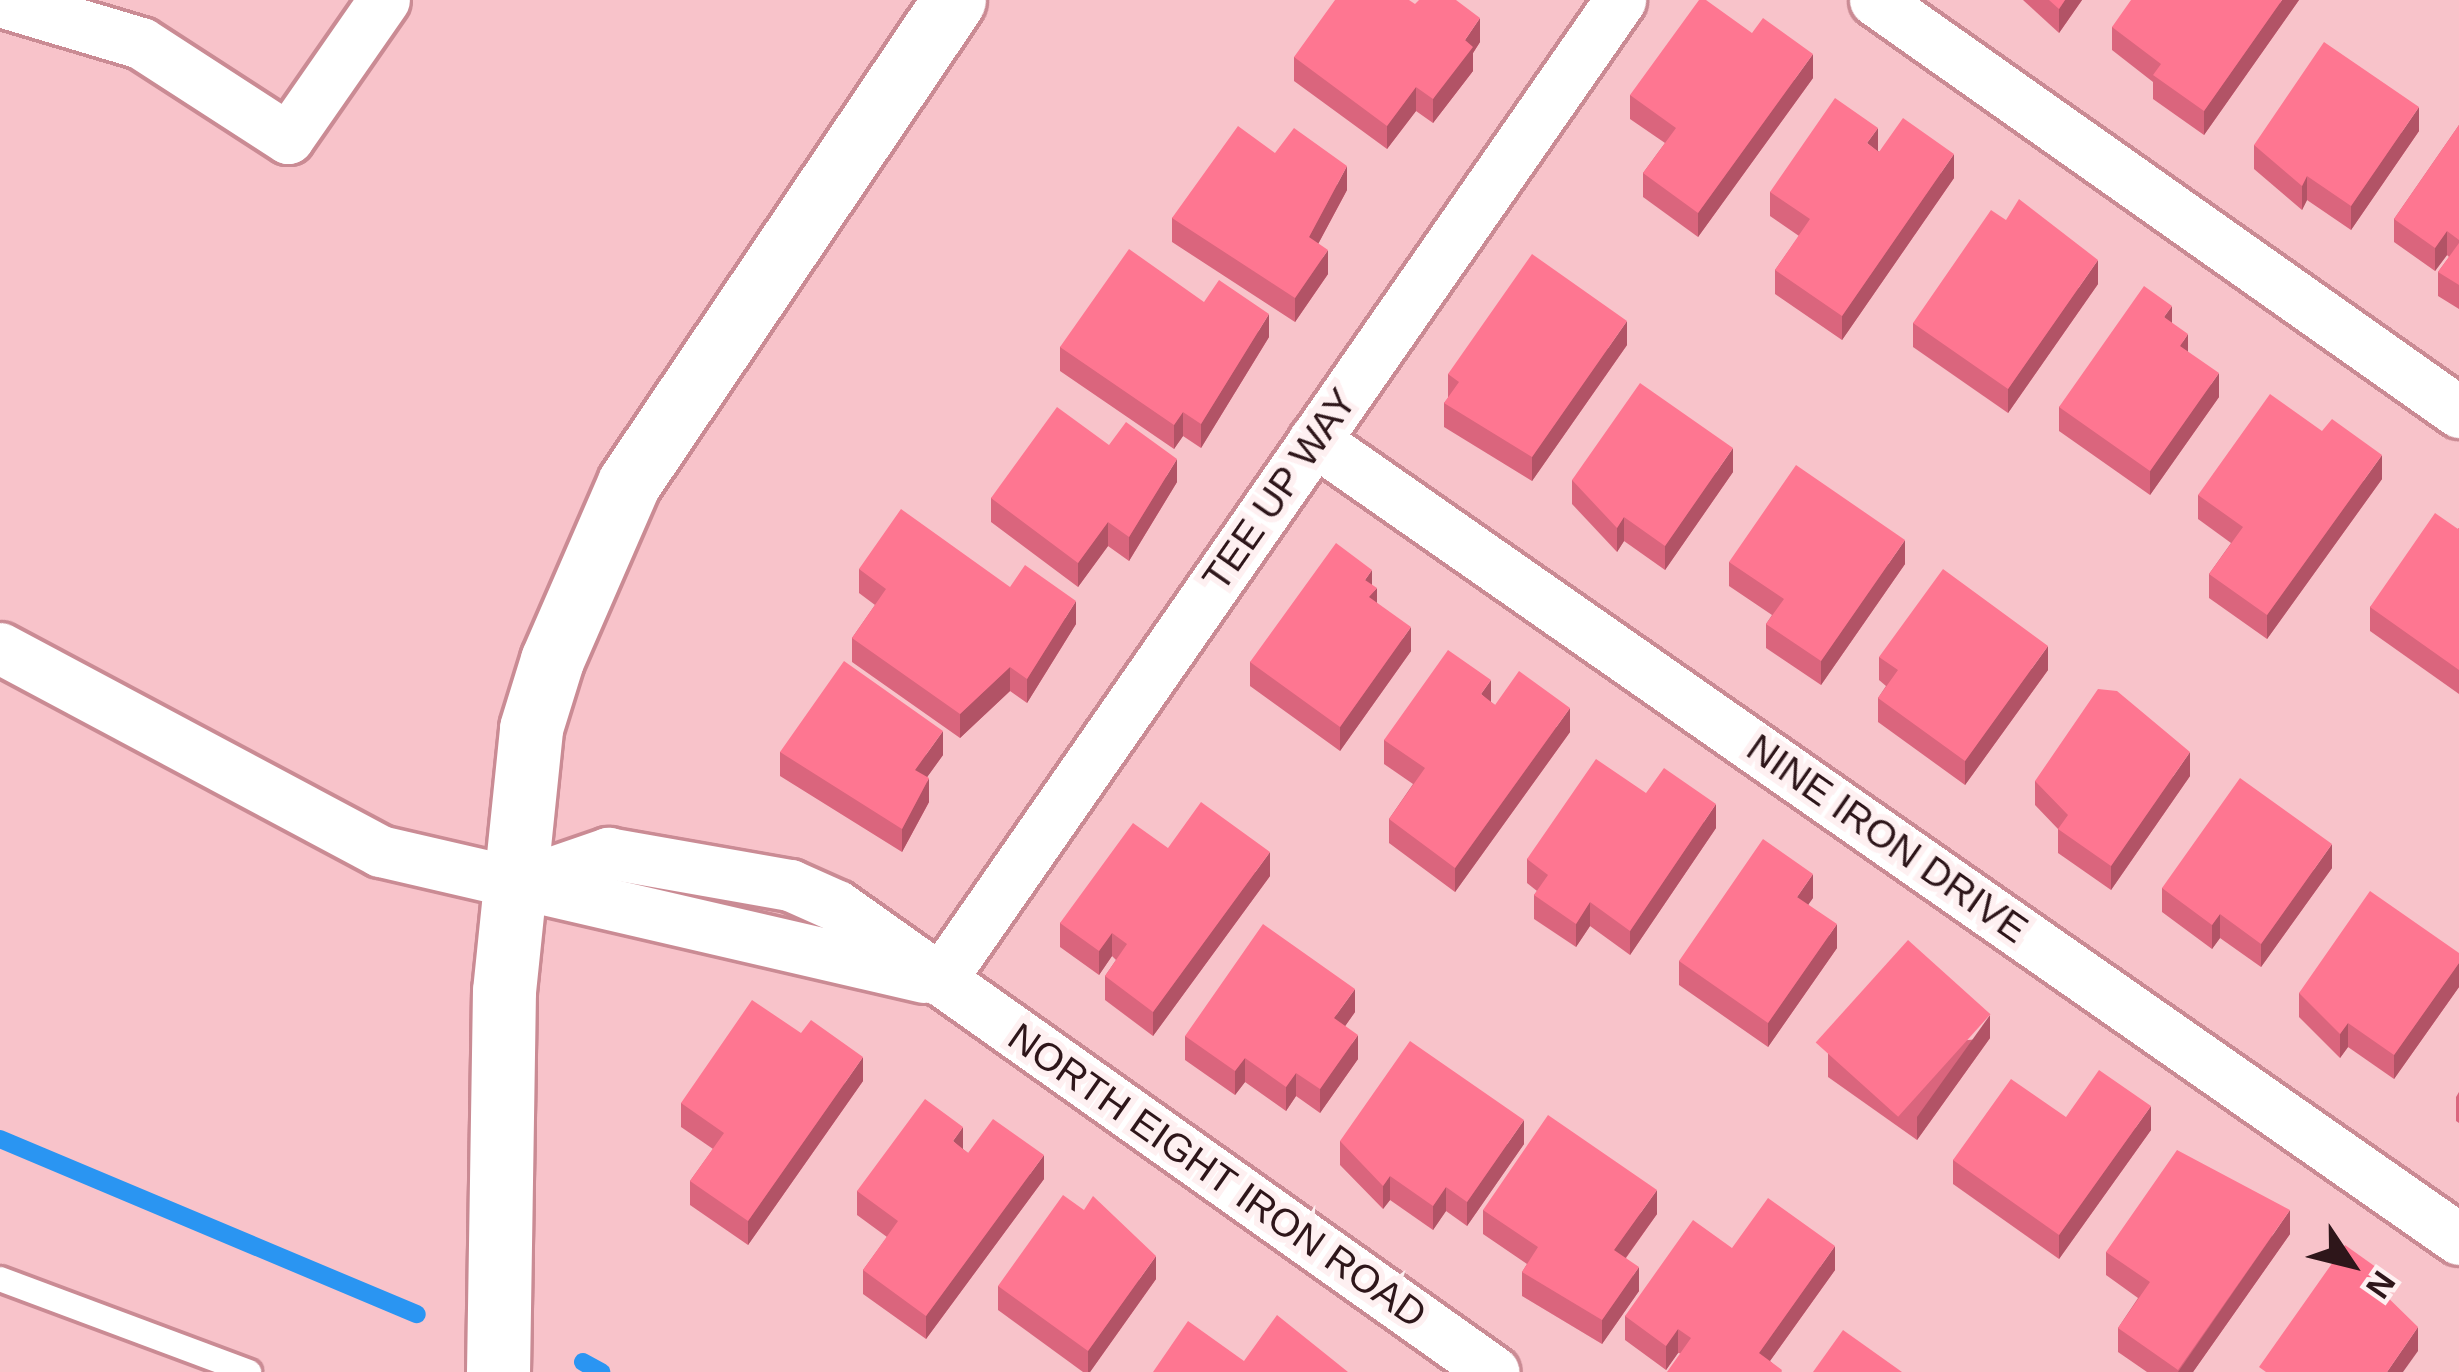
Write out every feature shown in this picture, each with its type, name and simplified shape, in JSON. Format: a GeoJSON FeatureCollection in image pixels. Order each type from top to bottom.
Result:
{"type":"FeatureCollection","features":[{"type":"Feature","properties":{"kind":"street"},"geometry":{"type":"LineString","coordinates":[[0,1],[141,43],[287,138],[384,0]]}},
{"type":"Feature","properties":{"kind":"street"},"geometry":{"type":"LineString","coordinates":[[498,1372],[512,886],[531,728],[610,521],[719,341],[954,0]]}},
{"type":"Feature","properties":{"kind":"street","name":"TEE UP WAY"},"geometry":{"type":"LineString","coordinates":[[940,980],[1620,0]]}},
{"type":"Feature","properties":{"kind":"street"},"geometry":{"type":"LineString","coordinates":[[1875,0],[2459,412]]}},
{"type":"Feature","properties":{"kind":"street","name":"NINE IRON DRIVE"},"geometry":{"type":"LineString","coordinates":[[1314,440],[2459,1238]]}},
{"type":"Feature","properties":{"kind":"street","name":"NORTH EIGHT IRON ROAD"},"geometry":{"type":"LineString","coordinates":[[0,648],[314,821],[512,886],[940,980],[1494,1372]]}},
{"type":"Feature","properties":{"kind":"lane"},"geometry":{"type":"LineString","coordinates":[[0,1279],[249,1372]]}},
{"type":"Feature","properties":{"kind":"building"},"geometry":{"type":"Polygon","coordinates":[[[1335,0],[1409,0],[1415,4],[1456,0],[1480,18],[1465,40],[1473,47],[1433,99],[1416,87],[1387,126],[1294,57],[1335,0]]]}},
{"type":"Feature","properties":{"kind":"building"},"geometry":{"type":"Polygon","coordinates":[[[1699,0],[1706,0],[1752,33],[1763,18],[1813,54],[1698,213],[1643,173],[1676,128],[1630,95],[1699,0]]]}},
{"type":"Feature","properties":{"kind":"building"},"geometry":{"type":"Polygon","coordinates":[[[2131,0],[2282,0],[2204,111],[2153,75],[2161,64],[2112,27],[2131,0]]]}},
{"type":"Feature","properties":{"kind":"building"},"geometry":{"type":"Polygon","coordinates":[[[2324,42],[2419,107],[2351,206],[2307,176],[2302,186],[2254,145],[2324,42]]]}},
{"type":"Feature","properties":{"kind":"building"},"geometry":{"type":"Polygon","coordinates":[[[1835,98],[1878,128],[1867,143],[1879,152],[1903,118],[1954,154],[1842,316],[1775,270],[1810,219],[1770,192],[1835,98]]]}},
{"type":"Feature","properties":{"kind":"building"},"geometry":{"type":"Polygon","coordinates":[[[2459,125],[2459,240],[2447,231],[2435,248],[2394,219],[2459,125]]]}},
{"type":"Feature","properties":{"kind":"building"},"geometry":{"type":"Polygon","coordinates":[[[1238,126],[1275,153],[1294,128],[1347,166],[1309,237],[1328,250],[1295,298],[1172,218],[1238,126]]]}},
{"type":"Feature","properties":{"kind":"building"},"geometry":{"type":"Polygon","coordinates":[[[2019,199],[2098,260],[2008,389],[1913,323],[1991,210],[2006,220],[2019,199]]]}},
{"type":"Feature","properties":{"kind":"building"},"geometry":{"type":"Polygon","coordinates":[[[2459,243],[2459,285],[2438,272],[2459,243]]]}},
{"type":"Feature","properties":{"kind":"building"},"geometry":{"type":"Polygon","coordinates":[[[1129,249],[1204,302],[1219,280],[1269,314],[1201,424],[1183,412],[1174,425],[1060,347],[1129,249]]]}},
{"type":"Feature","properties":{"kind":"building"},"geometry":{"type":"Polygon","coordinates":[[[1532,254],[1627,321],[1532,457],[1444,403],[1459,382],[1448,374],[1532,254]]]}},
{"type":"Feature","properties":{"kind":"building"},"geometry":{"type":"Polygon","coordinates":[[[2144,286],[2172,306],[2164,317],[2188,334],[2180,346],[2219,373],[2150,471],[2059,407],[2144,286]]]}},
{"type":"Feature","properties":{"kind":"building"},"geometry":{"type":"Polygon","coordinates":[[[1640,383],[1733,448],[1665,546],[1624,517],[1617,528],[1572,480],[1640,383]]]}},
{"type":"Feature","properties":{"kind":"building"},"geometry":{"type":"Polygon","coordinates":[[[2270,394],[2322,431],[2332,419],[2382,455],[2267,615],[2209,574],[2243,527],[2198,495],[2270,394]]]}},
{"type":"Feature","properties":{"kind":"building"},"geometry":{"type":"Polygon","coordinates":[[[1057,407],[1109,445],[1126,422],[1177,459],[1129,537],[1108,522],[1078,563],[991,498],[1057,407]]]}},
{"type":"Feature","properties":{"kind":"building"},"geometry":{"type":"Polygon","coordinates":[[[1796,465],[1905,540],[1821,661],[1766,624],[1784,599],[1729,562],[1796,465]]]}},
{"type":"Feature","properties":{"kind":"building"},"geometry":{"type":"Polygon","coordinates":[[[901,509],[1010,587],[1025,565],[1076,601],[1027,679],[1010,667],[960,714],[852,638],[886,589],[859,569],[901,509]]]}},
{"type":"Feature","properties":{"kind":"building"},"geometry":{"type":"Polygon","coordinates":[[[2435,513],[2459,528],[2459,670],[2370,607],[2435,513]]]}},
{"type":"Feature","properties":{"kind":"building"},"geometry":{"type":"Polygon","coordinates":[[[1336,543],[1372,570],[1365,580],[1377,588],[1369,597],[1411,627],[1340,727],[1250,662],[1336,543]]]}},
{"type":"Feature","properties":{"kind":"building"},"geometry":{"type":"Polygon","coordinates":[[[1943,569],[2048,646],[1965,761],[1878,698],[1898,670],[1879,657],[1943,569]]]}},
{"type":"Feature","properties":{"kind":"building"},"geometry":{"type":"Polygon","coordinates":[[[1448,650],[1491,680],[1481,694],[1495,705],[1519,671],[1570,708],[1455,868],[1389,819],[1425,768],[1384,740],[1448,650]]]}},
{"type":"Feature","properties":{"kind":"building"},"geometry":{"type":"Polygon","coordinates":[[[844,661],[943,731],[915,770],[929,778],[902,829],[780,752],[844,661]]]}},
{"type":"Feature","properties":{"kind":"building"},"geometry":{"type":"Polygon","coordinates":[[[2098,689],[2117,691],[2190,752],[2111,866],[2058,829],[2068,815],[2035,781],[2098,689]]]}},
{"type":"Feature","properties":{"kind":"building"},"geometry":{"type":"Polygon","coordinates":[[[1596,759],[1646,793],[1664,768],[1716,804],[1630,931],[1590,902],[1576,924],[1534,895],[1548,875],[1527,859],[1596,759]]]}},
{"type":"Feature","properties":{"kind":"building"},"geometry":{"type":"Polygon","coordinates":[[[2240,778],[2332,844],[2261,944],[2220,914],[2212,925],[2162,888],[2240,778]]]}},
{"type":"Feature","properties":{"kind":"building"},"geometry":{"type":"Polygon","coordinates":[[[1201,802],[1270,852],[1153,1012],[1105,976],[1127,944],[1112,933],[1099,951],[1060,923],[1133,823],[1168,848],[1201,802]]]}},
{"type":"Feature","properties":{"kind":"building"},"geometry":{"type":"Polygon","coordinates":[[[1763,839],[1813,874],[1797,897],[1837,924],[1768,1023],[1679,961],[1763,839]]]}},
{"type":"Feature","properties":{"kind":"building"},"geometry":{"type":"Polygon","coordinates":[[[2370,891],[2459,953],[2459,963],[2394,1055],[2348,1023],[2340,1034],[2299,993],[2370,891]]]}},
{"type":"Feature","properties":{"kind":"building"},"geometry":{"type":"Polygon","coordinates":[[[1263,924],[1355,989],[1334,1018],[1358,1035],[1320,1089],[1296,1073],[1286,1087],[1245,1058],[1235,1071],[1185,1036],[1263,924]]]}},
{"type":"Feature","properties":{"kind":"building"},"geometry":{"type":"Polygon","coordinates":[[[1908,940],[1990,1014],[1898,1117],[1816,1043],[1908,940]]]}},
{"type":"Feature","properties":{"kind":"building"},"geometry":{"type":"Polygon","coordinates":[[[752,1000],[801,1033],[811,1020],[863,1057],[748,1221],[690,1181],[724,1133],[681,1103],[752,1000]]]}},
{"type":"Feature","properties":{"kind":"building"},"geometry":{"type":"Polygon","coordinates":[[[1410,1041],[1524,1120],[1467,1202],[1446,1187],[1433,1206],[1390,1176],[1383,1186],[1340,1141],[1410,1041]]]}},
{"type":"Feature","properties":{"kind":"building"},"geometry":{"type":"Polygon","coordinates":[[[2099,1070],[2151,1106],[2059,1235],[1953,1160],[2011,1079],[2066,1117],[2099,1070]]]}},
{"type":"Feature","properties":{"kind":"building"},"geometry":{"type":"Polygon","coordinates":[[[925,1099],[963,1127],[953,1141],[968,1153],[993,1119],[1044,1155],[926,1316],[863,1270],[898,1221],[857,1191],[925,1099]]]}},
{"type":"Feature","properties":{"kind":"building"},"geometry":{"type":"Polygon","coordinates":[[[1548,1115],[1657,1190],[1614,1250],[1639,1267],[1602,1320],[1522,1272],[1538,1247],[1483,1210],[1548,1115]]]}},
{"type":"Feature","properties":{"kind":"building"},"geometry":{"type":"Polygon","coordinates":[[[2177,1150],[2290,1210],[2178,1370],[2118,1328],[2150,1282],[2106,1252],[2177,1150]]]}},
{"type":"Feature","properties":{"kind":"building"},"geometry":{"type":"Polygon","coordinates":[[[1063,1195],[1084,1210],[1093,1196],[1156,1256],[1088,1351],[998,1286],[1063,1195]]]}},
{"type":"Feature","properties":{"kind":"building"},"geometry":{"type":"Polygon","coordinates":[[[1768,1198],[1835,1246],[1759,1353],[1781,1372],[1667,1372],[1691,1338],[1678,1329],[1666,1346],[1625,1316],[1693,1220],[1732,1248],[1768,1198]]]}},
{"type":"Feature","properties":{"kind":"building"},"geometry":{"type":"Polygon","coordinates":[[[2345,1245],[2380,1270],[2372,1282],[2418,1327],[2387,1372],[2266,1372],[2259,1367],[2345,1245]]]}},
{"type":"Feature","properties":{"kind":"building"},"geometry":{"type":"Polygon","coordinates":[[[1277,1315],[1348,1372],[1153,1372],[1188,1321],[1244,1361],[1277,1315]]]}},
{"type":"Feature","properties":{"kind":"building"},"geometry":{"type":"Polygon","coordinates":[[[1843,1330],[1902,1372],[1813,1372],[1843,1330]]]}},
{"type":"Feature","properties":{"kind":"waterway"},"geometry":{"type":"LineString","coordinates":[[0,1139],[417,1314]]}},
{"type":"Feature","properties":{"kind":"waterway"},"geometry":{"type":"LineString","coordinates":[[583,1362],[601,1372]]}}]}
